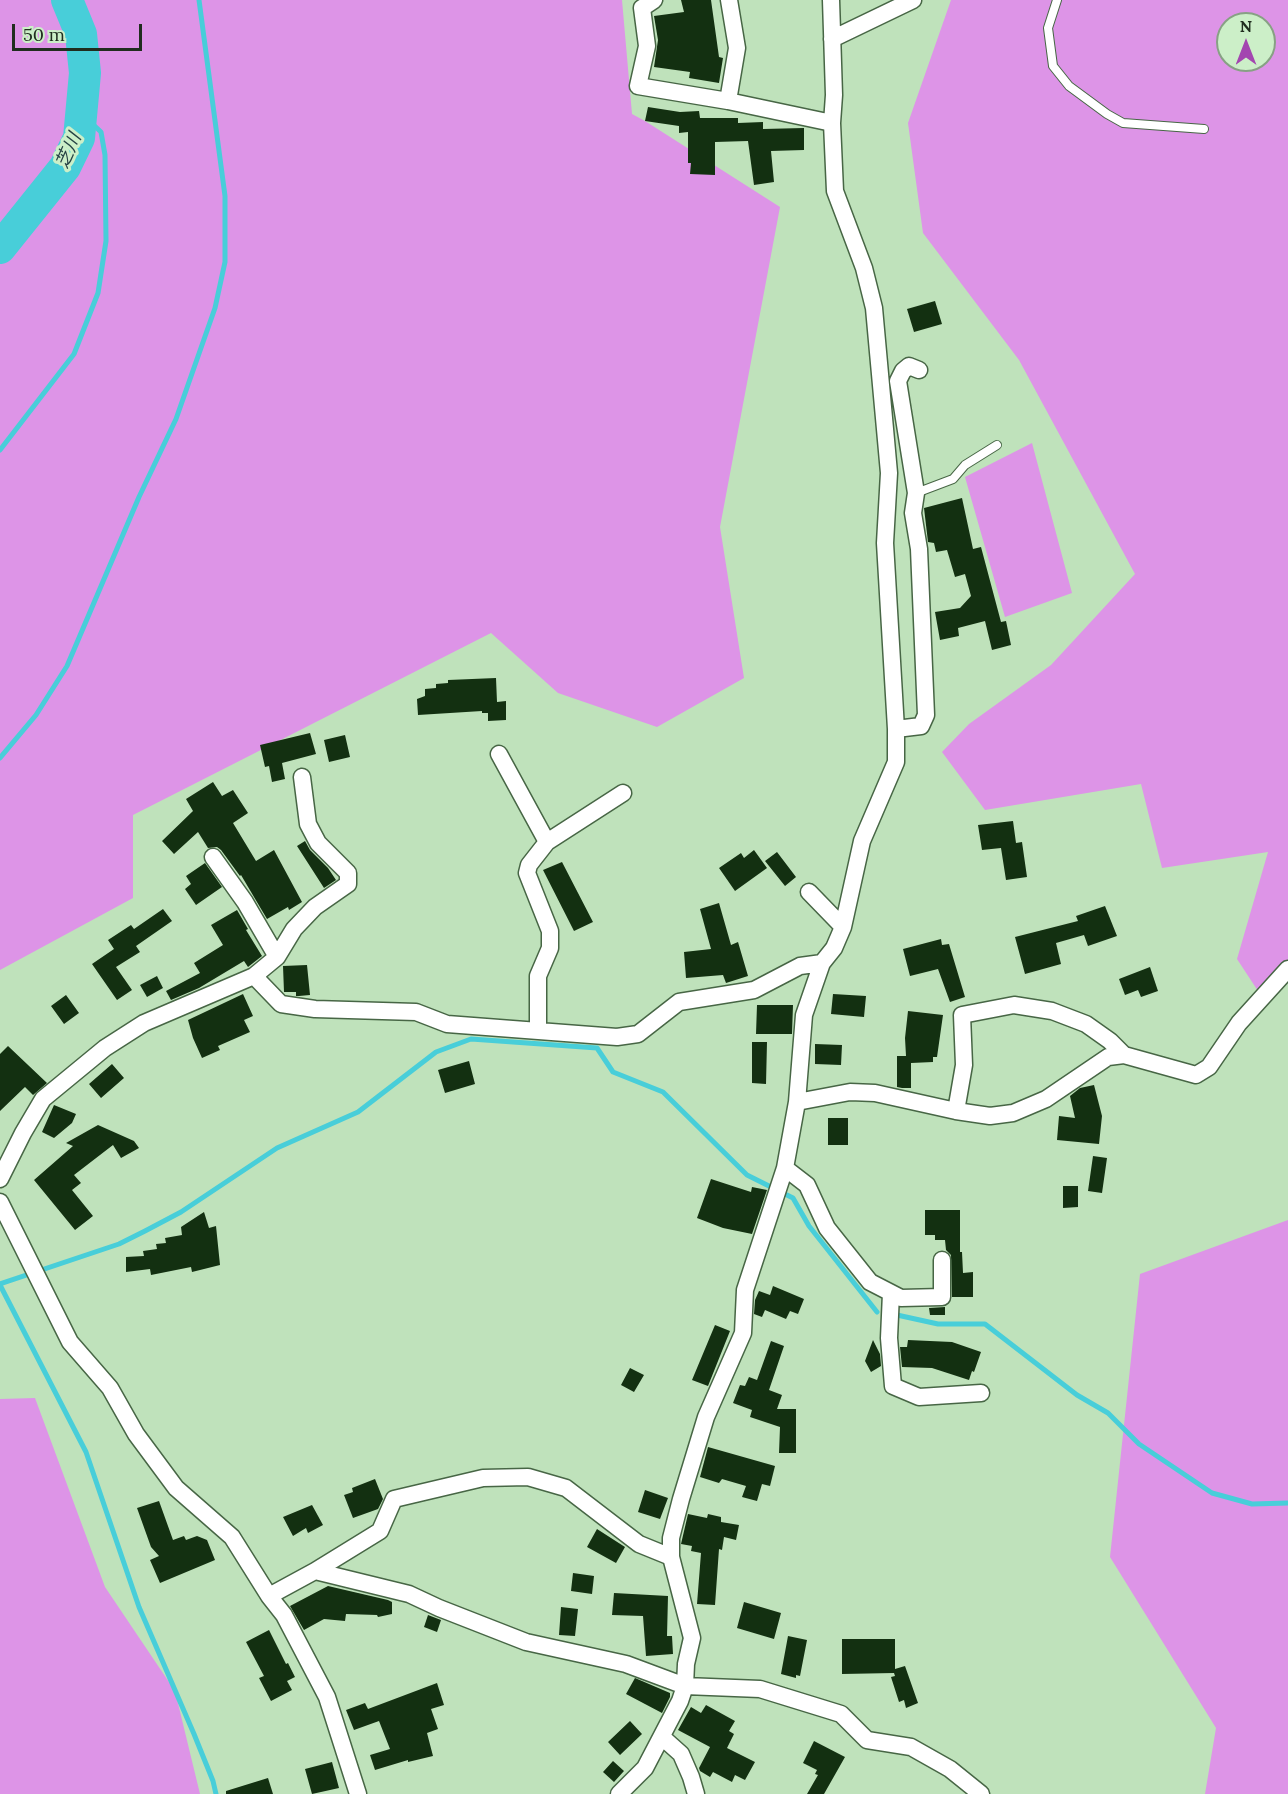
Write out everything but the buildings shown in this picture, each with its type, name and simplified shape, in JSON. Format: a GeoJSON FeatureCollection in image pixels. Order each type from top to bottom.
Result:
{"type":"FeatureCollection","features":[{"type":"Feature","properties":{"kind":"street"},"geometry":{"type":"LineString","coordinates":[[654,0],[642,8],[647,46],[638,86],[728,101],[832,123]]}},
{"type":"Feature","properties":{"kind":"street"},"geometry":{"type":"LineString","coordinates":[[728,101],[737,48],[729,0]]}},
{"type":"Feature","properties":{"kind":"street"},"geometry":{"type":"LineString","coordinates":[[619,1794],[645,1768],[680,1701],[685,1686],[686,1664],[692,1638],[671,1557],[671,1538],[706,1417],[743,1333],[745,1290],[785,1168],[797,1102],[804,1015],[822,963],[834,948],[843,927],[862,841],[896,762],[885,543],[889,473],[874,308],[864,268],[835,191],[831,0]]}},
{"type":"Feature","properties":{"kind":"street"},"geometry":{"type":"LineString","coordinates":[[832,39],[913,0]]}},
{"type":"Feature","properties":{"kind":"street"},"geometry":{"type":"LineString","coordinates":[[896,729],[921,726],[926,715],[919,549],[913,513],[916,492],[898,381],[903,370],[909,366],[919,370]]}},
{"type":"Feature","properties":{"kind":"street"},"geometry":{"type":"LineString","coordinates":[[499,754],[547,842]]}},
{"type":"Feature","properties":{"kind":"street"},"geometry":{"type":"LineString","coordinates":[[0,1179],[23,1133],[44,1099],[105,1048],[144,1023],[254,976],[277,957],[294,930],[315,907],[348,884],[348,873],[318,843],[308,824],[302,777]]}},
{"type":"Feature","properties":{"kind":"street"},"geometry":{"type":"LineString","coordinates":[[538,1029],[538,976],[550,948],[550,931],[527,873],[529,865],[547,842],[623,792]]}},
{"type":"Feature","properties":{"kind":"street"},"geometry":{"type":"LineString","coordinates":[[213,857],[245,902],[277,957]]}},
{"type":"Feature","properties":{"kind":"street"},"geometry":{"type":"LineString","coordinates":[[809,892],[843,927]]}},
{"type":"Feature","properties":{"kind":"street"},"geometry":{"type":"LineString","coordinates":[[254,976],[281,1004],[315,1009],[416,1012],[447,1024],[538,1029],[617,1037],[638,1034],[679,1002],[754,990],[800,966],[822,963]]}},
{"type":"Feature","properties":{"kind":"street"},"geometry":{"type":"LineString","coordinates":[[797,1102],[850,1092],[875,1093],[990,1116],[1013,1113],[1046,1099],[1108,1057],[1124,1056],[1196,1075],[1209,1067],[1239,1023],[1288,969]]}},
{"type":"Feature","properties":{"kind":"street"},"geometry":{"type":"LineString","coordinates":[[956,1111],[964,1065],[962,1015],[1014,1005],[1052,1011],[1086,1024],[1110,1041],[1124,1056]]}},
{"type":"Feature","properties":{"kind":"street"},"geometry":{"type":"LineString","coordinates":[[785,1168],[807,1185],[827,1228],[870,1282],[901,1298],[942,1297],[942,1260]]}},
{"type":"Feature","properties":{"kind":"street"},"geometry":{"type":"LineString","coordinates":[[0,1202],[70,1342],[110,1388],[136,1434],[176,1488],[232,1537],[268,1596],[284,1615],[327,1697],[358,1794]]}},
{"type":"Feature","properties":{"kind":"street"},"geometry":{"type":"LineString","coordinates":[[891,1293],[889,1338],[893,1386],[919,1397],[981,1393]]}},
{"type":"Feature","properties":{"kind":"street"},"geometry":{"type":"LineString","coordinates":[[268,1596],[315,1571],[380,1531],[394,1499],[483,1478],[528,1477],[566,1488],[639,1544],[671,1557]]}},
{"type":"Feature","properties":{"kind":"street"},"geometry":{"type":"LineString","coordinates":[[315,1571],[408,1594],[526,1642],[626,1664],[685,1686],[760,1689],[841,1714],[867,1740],[911,1747],[950,1769],[981,1794]]}},
{"type":"Feature","properties":{"kind":"street"},"geometry":{"type":"LineString","coordinates":[[662,1737],[681,1754],[692,1777],[696,1794]]}},
{"type":"Feature","properties":{"kind":"lane"},"geometry":{"type":"LineString","coordinates":[[1057,0],[1048,28],[1053,66],[1069,86],[1123,123],[1204,129]]}},
{"type":"Feature","properties":{"kind":"lane"},"geometry":{"type":"LineString","coordinates":[[916,492],[953,479],[965,465],[997,445]]}},
{"type":"Feature","properties":{"kind":"shaded area"},"geometry":{"type":"Polygon","coordinates":[[[0,0],[622,0],[632,114],[780,207],[720,527],[744,678],[657,727],[558,693],[491,633],[133,815],[133,898],[0,970],[0,0]]]}},
{"type":"Feature","properties":{"kind":"shaded area"},"geometry":{"type":"Polygon","coordinates":[[[951,0],[1288,0],[1288,983],[1258,991],[1237,959],[1268,852],[1162,868],[1141,784],[985,810],[942,752],[969,724],[1051,665],[1135,574],[1019,360],[923,233],[908,123],[951,0]]]}},
{"type":"Feature","properties":{"kind":"shaded area"},"geometry":{"type":"Polygon","coordinates":[[[1032,443],[1072,593],[1005,617],[965,477],[1032,443]]]}},
{"type":"Feature","properties":{"kind":"shaded area"},"geometry":{"type":"Polygon","coordinates":[[[1288,1220],[1288,1794],[1205,1794],[1216,1728],[1110,1557],[1140,1274],[1288,1220]]]}},
{"type":"Feature","properties":{"kind":"shaded area"},"geometry":{"type":"Polygon","coordinates":[[[35,1398],[105,1587],[175,1691],[200,1794],[0,1794],[0,1399],[35,1398]]]}},
{"type":"Feature","properties":{"kind":"waterway","name":"芝川"},"geometry":{"type":"LineString","coordinates":[[0,248],[65,167],[79,138],[85,73],[81,34],[67,0]]}},
{"type":"Feature","properties":{"kind":"waterway"},"geometry":{"type":"LineString","coordinates":[[0,758],[36,715],[67,666],[139,497],[176,419],[215,308],[225,262],[225,196],[199,0]]}},
{"type":"Feature","properties":{"kind":"waterway"},"geometry":{"type":"LineString","coordinates":[[0,450],[74,354],[98,293],[106,241],[105,155],[101,132],[83,115]]}},
{"type":"Feature","properties":{"kind":"waterway"},"geometry":{"type":"LineString","coordinates":[[0,1284],[119,1244],[145,1231],[181,1212],[277,1148],[358,1112],[436,1052],[471,1039],[597,1048],[613,1072],[663,1092],[747,1175],[793,1198],[809,1226],[877,1312]]}},
{"type":"Feature","properties":{"kind":"waterway"},"geometry":{"type":"LineString","coordinates":[[0,1285],[86,1452],[139,1607],[194,1734],[216,1794]]}},
{"type":"Feature","properties":{"kind":"waterway"},"geometry":{"type":"LineString","coordinates":[[897,1315],[938,1324],[985,1324],[1077,1395],[1108,1413],[1139,1444],[1212,1493],[1252,1504],[1288,1503]]}}]}
